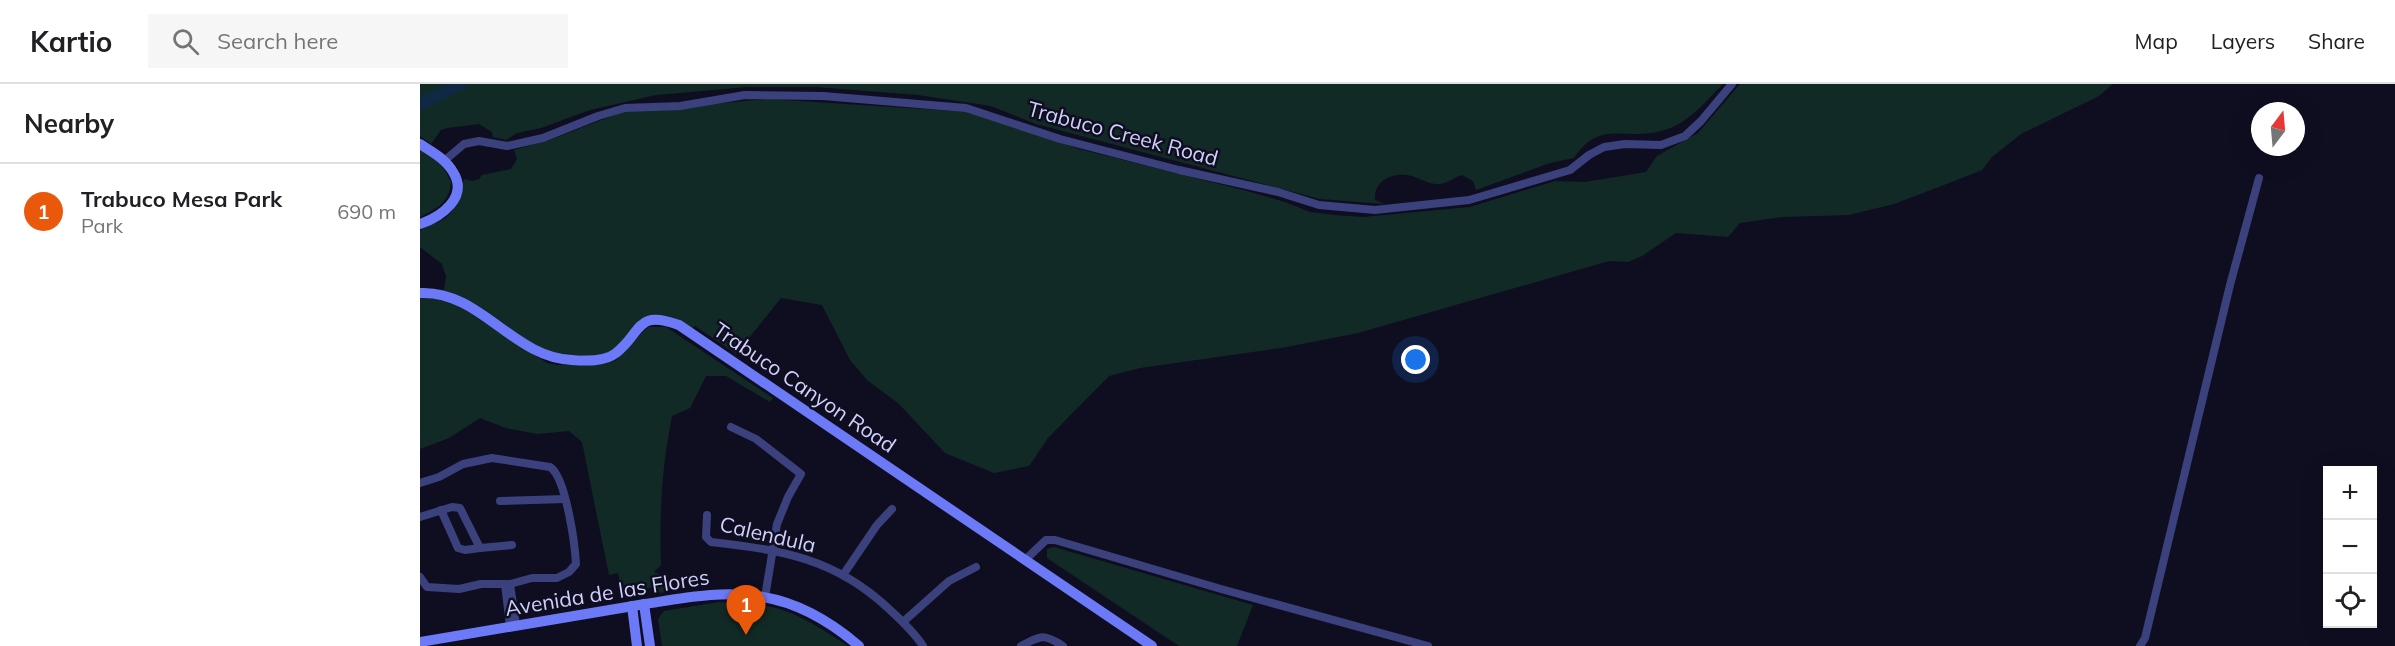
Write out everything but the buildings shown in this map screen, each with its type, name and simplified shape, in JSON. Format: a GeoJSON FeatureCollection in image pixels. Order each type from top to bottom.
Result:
{"type":"FeatureCollection","features":[{"type":"Feature","properties":{"kind":"main road"},"geometry":{"type":"LineString","coordinates":[[420,144],[441,158],[454,172],[457,194],[444,212],[420,224]]}},
{"type":"Feature","properties":{"kind":"main road","name":"Trabuco Canyon Road"},"geometry":{"type":"LineString","coordinates":[[420,293],[451,297],[478,311],[537,352],[562,360],[599,360],[611,356],[622,347],[639,326],[648,320],[662,319],[679,325],[1152,646]]}},
{"type":"Feature","properties":{"kind":"main road","name":"Avenida de las Flores"},"geometry":{"type":"LineString","coordinates":[[420,642],[713,594],[765,597],[791,604],[816,615],[859,646]]}},
{"type":"Feature","properties":{"kind":"main road"},"geometry":{"type":"LineString","coordinates":[[644,604],[651,646]]}},
{"type":"Feature","properties":{"kind":"main road"},"geometry":{"type":"LineString","coordinates":[[632,606],[637,646]]}},
{"type":"Feature","properties":{"kind":"street","name":"Trabuco Creek Road"},"geometry":{"type":"LineString","coordinates":[[441,158],[464,144],[479,141],[507,146],[543,138],[625,108],[680,106],[745,95],[823,96],[966,108],[1060,139],[1278,192],[1318,205],[1375,210],[1469,200],[1570,170],[1604,147],[1625,144],[1661,146],[1685,136],[1701,121],[1732,84]]}},
{"type":"Feature","properties":{"kind":"street"},"geometry":{"type":"LineString","coordinates":[[2140,646],[2145,638],[2259,178]]}},
{"type":"Feature","properties":{"kind":"street"},"geometry":{"type":"LineString","coordinates":[[731,427],[756,439],[801,474],[777,524],[765,597]]}},
{"type":"Feature","properties":{"kind":"street"},"geometry":{"type":"LineString","coordinates":[[420,483],[439,477],[463,464],[492,458],[554,470],[569,514],[576,559],[574,569],[557,578],[532,578],[507,584],[481,584],[459,589],[427,587],[420,577]]}},
{"type":"Feature","properties":{"kind":"street"},"geometry":{"type":"LineString","coordinates":[[500,501],[565,499]]}},
{"type":"Feature","properties":{"kind":"street"},"geometry":{"type":"LineString","coordinates":[[420,517],[452,507],[462,510],[480,548]]}},
{"type":"Feature","properties":{"kind":"street"},"geometry":{"type":"LineString","coordinates":[[843,575],[892,509]]}},
{"type":"Feature","properties":{"kind":"street"},"geometry":{"type":"LineString","coordinates":[[441,510],[458,548],[465,550],[512,545]]}},
{"type":"Feature","properties":{"kind":"street","name":"Calendula"},"geometry":{"type":"LineString","coordinates":[[707,515],[706,537],[711,542],[773,550],[798,556],[843,575],[868,591],[903,622],[923,646]]}},
{"type":"Feature","properties":{"kind":"street"},"geometry":{"type":"LineString","coordinates":[[1025,560],[1046,540],[1054,540],[1428,646]]}},
{"type":"Feature","properties":{"kind":"street"},"geometry":{"type":"LineString","coordinates":[[903,622],[949,581],[976,567]]}},
{"type":"Feature","properties":{"kind":"street"},"geometry":{"type":"LineString","coordinates":[[507,584],[513,626]]}},
{"type":"Feature","properties":{"kind":"street"},"geometry":{"type":"LineString","coordinates":[[1022,646],[1043,636],[1063,646]]}},
{"type":"Feature","properties":{"kind":"green space"},"geometry":{"type":"Polygon","coordinates":[[[420,84],[1723,84],[1695,112],[1670,128],[1648,133],[1603,135],[1584,146],[1574,158],[1550,163],[1476,190],[1473,181],[1462,175],[1440,184],[1429,183],[1412,176],[1392,176],[1381,182],[1375,193],[1375,200],[1385,204],[1320,199],[1036,124],[991,106],[918,95],[816,87],[747,87],[656,95],[590,110],[541,128],[517,133],[506,140],[493,137],[492,132],[479,124],[447,128],[441,130],[431,144],[420,136],[420,84]]]}},
{"type":"Feature","properties":{"kind":"green space"},"geometry":{"type":"Polygon","coordinates":[[[1740,84],[2113,84],[2099,96],[2021,134],[1992,157],[1982,170],[1894,204],[1849,215],[1781,217],[1740,223],[1728,237],[1676,233],[1642,256],[1628,262],[1609,261],[1358,333],[1281,348],[1140,368],[1109,376],[1048,438],[1029,466],[994,473],[945,453],[898,403],[868,381],[850,360],[822,305],[781,298],[736,354],[695,326],[691,329],[647,316],[611,352],[591,356],[553,354],[538,349],[469,303],[444,290],[446,276],[442,264],[420,247],[420,231],[452,212],[464,179],[473,181],[482,175],[511,169],[517,159],[514,150],[553,139],[622,112],[767,99],[970,112],[1079,149],[1247,191],[1310,212],[1363,217],[1470,207],[1555,181],[1585,182],[1646,172],[1657,156],[1698,133],[1740,84]]]}},
{"type":"Feature","properties":{"kind":"green space"},"geometry":{"type":"Polygon","coordinates":[[[420,149],[441,163],[451,182],[445,200],[437,208],[420,217],[420,149]]]}},
{"type":"Feature","properties":{"kind":"green space"},"geometry":{"type":"Polygon","coordinates":[[[428,297],[456,304],[547,363],[559,365],[615,361],[648,327],[666,327],[773,398],[770,402],[726,376],[706,376],[690,408],[672,416],[662,490],[661,565],[654,572],[666,577],[674,590],[660,593],[652,587],[622,593],[618,573],[609,575],[582,442],[569,431],[537,434],[506,428],[480,418],[449,438],[420,449],[420,298],[428,297]]]}},
{"type":"Feature","properties":{"kind":"green space"},"geometry":{"type":"Polygon","coordinates":[[[1054,547],[1253,605],[1237,646],[1179,646],[1047,558],[1047,549],[1054,547]]]}},
{"type":"Feature","properties":{"kind":"green space"},"geometry":{"type":"Polygon","coordinates":[[[719,602],[777,608],[810,622],[848,646],[662,646],[658,619],[664,611],[719,602]]]}},
{"type":"Feature","properties":{"kind":"waterway"},"geometry":{"type":"LineString","coordinates":[[420,104],[461,84]]}},
{"type":"Feature","properties":{"kind":"place","name":"Trabuco Mesa Park"},"geometry":{"type":"Point","coordinates":[746,635]}}]}
